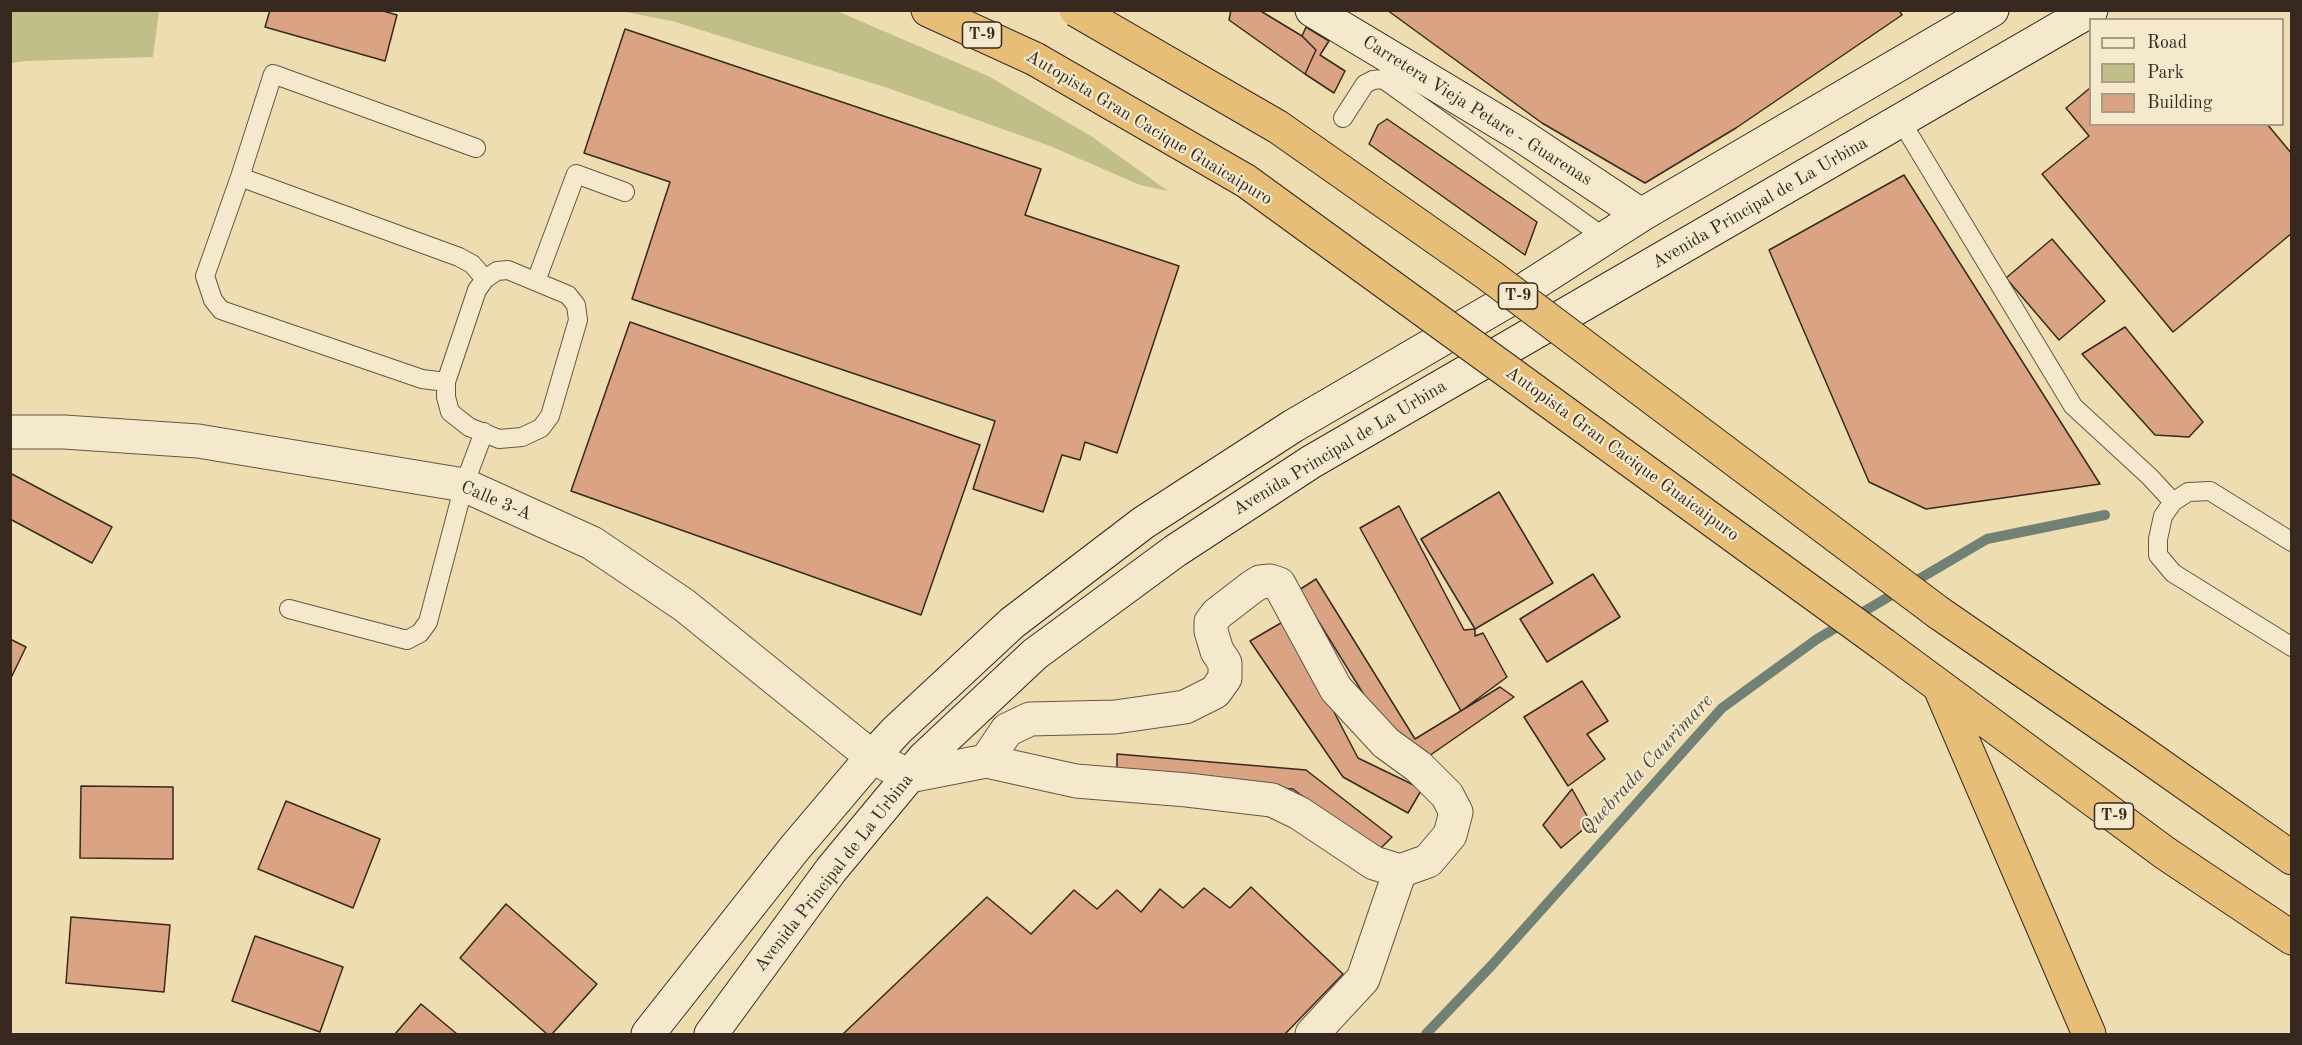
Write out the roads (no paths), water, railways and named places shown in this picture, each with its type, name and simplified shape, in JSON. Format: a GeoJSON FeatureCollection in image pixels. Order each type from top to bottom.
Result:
{"type":"FeatureCollection","features":[{"type":"Feature","properties":{"kind":"highway","name":"Autopista Gran Cacique Guaicaipuro"},"geometry":{"type":"LineString","coordinates":[[928,10],[1035,58],[1246,181],[1884,645],[2164,853],[2292,938]]}},
{"type":"Feature","properties":{"kind":"highway","name":"T-9"},"geometry":{"type":"LineString","coordinates":[[1076,10],[1295,139],[1489,275],[1939,613],[2292,858]]}},
{"type":"Feature","properties":{"kind":"highway"},"geometry":{"type":"LineString","coordinates":[[1940,688],[2089,1035]]}},
{"type":"Feature","properties":{"kind":"highway","name":"T-9"},"geometry":{"type":"LineString","coordinates":[[2137,749],[2292,840]]}},
{"type":"Feature","properties":{"kind":"main road","name":"Carretera Vieja Petare - Guarenas"},"geometry":{"type":"LineString","coordinates":[[1312,10],[1522,136],[1641,214]]}},
{"type":"Feature","properties":{"kind":"main road"},"geometry":{"type":"LineString","coordinates":[[648,1035],[794,849],[897,730],[1012,623],[1143,523],[1293,426],[1502,304],[1641,214],[1992,10]]}},
{"type":"Feature","properties":{"kind":"main road","name":"Avenida Principal de La Urbina"},"geometry":{"type":"LineString","coordinates":[[717,1032],[831,870],[924,758],[1035,654],[1175,551],[1321,456],[2091,10]]}},
{"type":"Feature","properties":{"kind":"main road","name":"Calle 3-A"},"geometry":{"type":"LineString","coordinates":[[10,432],[64,432],[198,441],[464,485],[592,543],[611,555],[684,605],[872,757],[909,776]]}},
{"type":"Feature","properties":{"kind":"main road"},"geometry":{"type":"LineString","coordinates":[[909,776],[986,761],[1076,781],[1272,800],[1299,813],[1374,863],[1400,871],[1428,861],[1450,835],[1456,812],[1448,795],[1419,767],[1386,743],[1336,689],[1279,584],[1270,581],[1260,582],[1252,587],[1217,614],[1211,622],[1211,631],[1217,651],[1225,663],[1225,678],[1215,692],[1185,707],[1114,717],[1030,720],[1007,730],[986,761]]}},
{"type":"Feature","properties":{"kind":"main road"},"geometry":{"type":"LineString","coordinates":[[1312,1035],[1363,979],[1400,871]]}},
{"type":"Feature","properties":{"kind":"lane"},"geometry":{"type":"LineString","coordinates":[[446,382],[422,379],[221,310],[213,300],[205,276],[273,74],[476,148]]}},
{"type":"Feature","properties":{"kind":"lane"},"geometry":{"type":"LineString","coordinates":[[1343,118],[1365,84],[1373,80],[1383,80],[1605,238]]}},
{"type":"Feature","properties":{"kind":"lane"},"geometry":{"type":"LineString","coordinates":[[1900,122],[2073,406],[2150,477],[2173,502]]}},
{"type":"Feature","properties":{"kind":"lane"},"geometry":{"type":"LineString","coordinates":[[536,281],[576,174],[625,192]]}},
{"type":"Feature","properties":{"kind":"lane"},"geometry":{"type":"LineString","coordinates":[[240,177],[459,257],[472,264],[485,279]]}},
{"type":"Feature","properties":{"kind":"lane"},"geometry":{"type":"LineString","coordinates":[[508,270],[568,295],[576,305],[578,320],[550,416],[541,428],[522,437],[499,439],[469,427],[450,411],[446,397],[446,382],[477,290],[485,279],[497,271],[508,270]]}},
{"type":"Feature","properties":{"kind":"lane"},"geometry":{"type":"LineString","coordinates":[[289,609],[407,640],[420,633],[428,622],[464,485],[484,432]]}},
{"type":"Feature","properties":{"kind":"lane"},"geometry":{"type":"LineString","coordinates":[[2292,542],[2210,491],[2188,492],[2173,502],[2163,516],[2158,539],[2158,555],[2173,573],[2292,647]]}},
{"type":"Feature","properties":{"kind":"waterway","name":"Quebrada Caurimare"},"geometry":{"type":"LineString","coordinates":[[1426,1034],[1492,965],[1722,708],[1817,639],[1987,539],[2105,515]]}}]}
